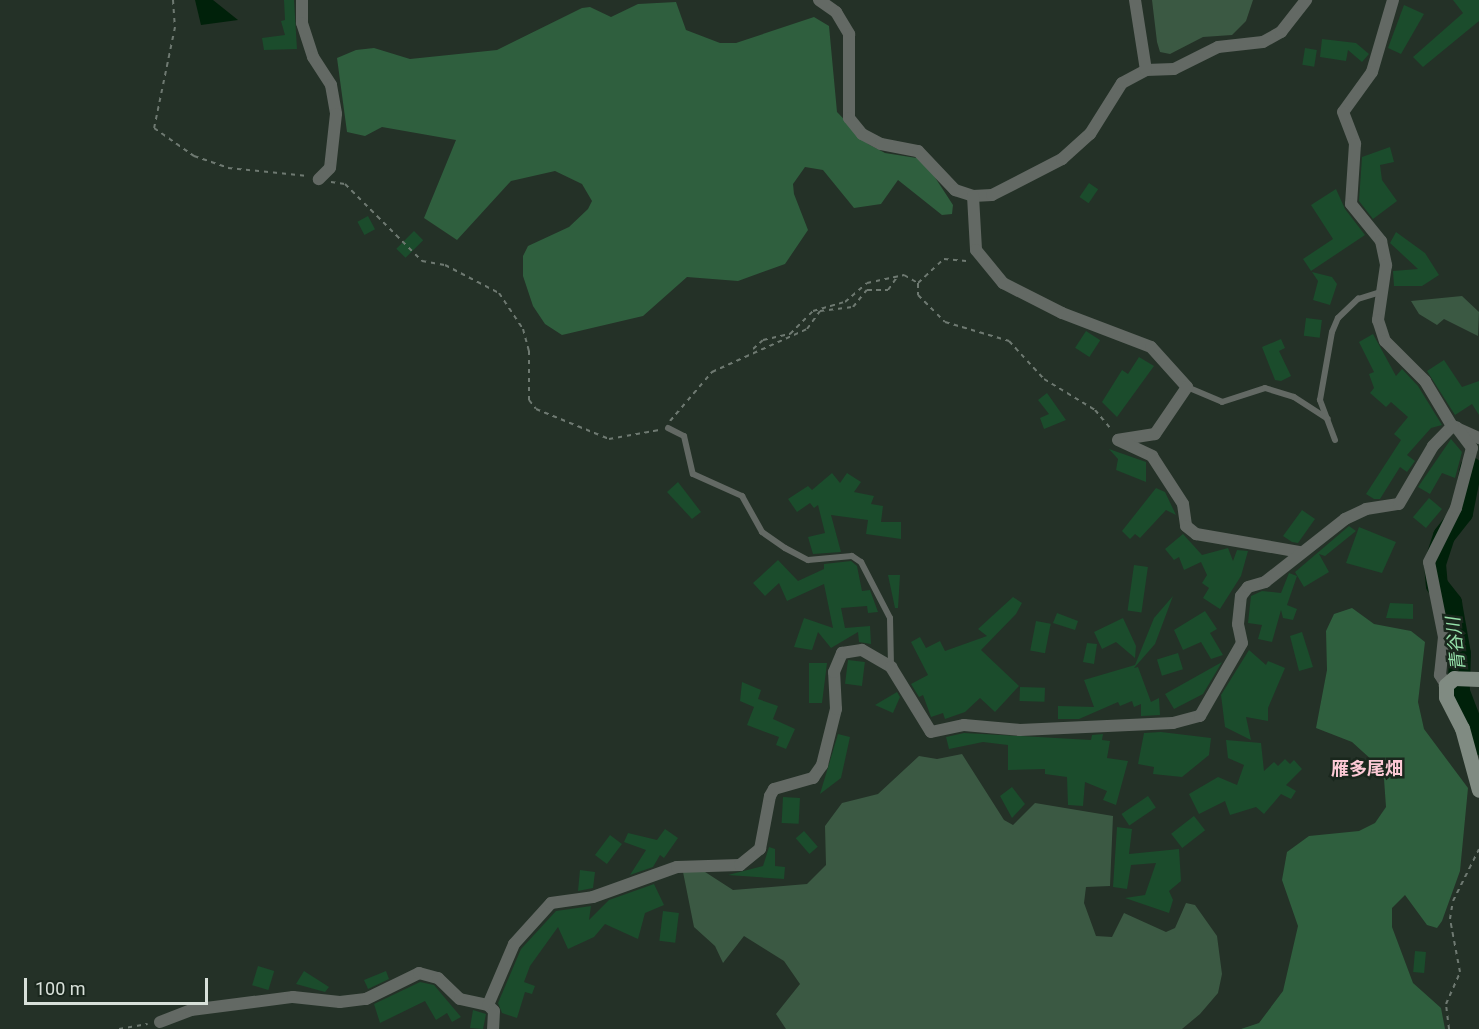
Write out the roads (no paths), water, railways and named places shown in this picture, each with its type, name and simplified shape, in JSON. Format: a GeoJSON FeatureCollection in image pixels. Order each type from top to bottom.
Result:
{"type":"FeatureCollection","features":[{"type":"Feature","properties":{"kind":"main road"},"geometry":{"type":"LineString","coordinates":[[1462,680],[1479,790]]}},
{"type":"Feature","properties":{"kind":"street"},"geometry":{"type":"LineString","coordinates":[[302,0],[302,23],[313,57],[331,85],[336,114],[330,168],[319,179]]}},
{"type":"Feature","properties":{"kind":"street"},"geometry":{"type":"LineString","coordinates":[[819,0],[836,12],[849,34],[849,118],[862,134],[881,144],[918,151],[955,190],[973,196],[992,195],[1062,159],[1090,134],[1122,83],[1146,70],[1174,69],[1218,46],[1263,42],[1281,32],[1306,0]]}},
{"type":"Feature","properties":{"kind":"street"},"geometry":{"type":"LineString","coordinates":[[1135,0],[1146,70]]}},
{"type":"Feature","properties":{"kind":"street"},"geometry":{"type":"LineString","coordinates":[[1393,0],[1372,72],[1343,112],[1355,144],[1351,204],[1382,241],[1386,265],[1378,320],[1385,341],[1425,381],[1454,427],[1472,448],[1456,508],[1429,562],[1444,637],[1440,675],[1462,680]]}},
{"type":"Feature","properties":{"kind":"street"},"geometry":{"type":"LineString","coordinates":[[973,196],[976,250],[1003,283],[1052,308],[1151,347],[1187,387],[1155,434],[1118,440],[1152,456],[1183,504],[1186,526],[1196,534],[1300,552]]}},
{"type":"Feature","properties":{"kind":"street"},"geometry":{"type":"LineString","coordinates":[[1454,427],[1479,438]]}},
{"type":"Feature","properties":{"kind":"street"},"geometry":{"type":"LineString","coordinates":[[488,1005],[514,944],[551,903],[593,897],[677,867],[740,865],[760,849],[770,796],[774,789],[813,778],[822,765],[836,709],[836,660],[849,650],[862,650],[891,667],[932,732],[964,725],[1038,730],[1173,723],[1200,716],[1242,643],[1241,596],[1345,519],[1366,510],[1399,504],[1434,446],[1454,427]]}},
{"type":"Feature","properties":{"kind":"street"},"geometry":{"type":"LineString","coordinates":[[160,1022],[191,1010],[293,997],[340,1002],[366,999],[419,973],[438,978],[460,999],[488,1005],[494,1011],[493,1029]]}},
{"type":"Feature","properties":{"kind":"lane"},"geometry":{"type":"LineString","coordinates":[[1335,440],[1320,400],[1332,332],[1352,304],[1381,292]]}},
{"type":"Feature","properties":{"kind":"lane"},"geometry":{"type":"LineString","coordinates":[[1187,387],[1222,402],[1265,388],[1293,397],[1328,419]]}},
{"type":"Feature","properties":{"kind":"lane"},"geometry":{"type":"LineString","coordinates":[[668,428],[684,436],[693,474],[742,496],[762,532],[785,548],[808,560],[852,556],[861,562],[890,618],[891,667]]}},
{"type":"Feature","properties":{"kind":"waterway","name":"青谷川"},"geometry":{"type":"LineString","coordinates":[[1471,468],[1462,513],[1444,536],[1435,564],[1437,585],[1451,603],[1460,654],[1459,692],[1479,744]]}},
{"type":"Feature","properties":{"kind":"district","name":"雁多尾畑"},"geometry":{"type":"Point","coordinates":[1367,769]}}]}
